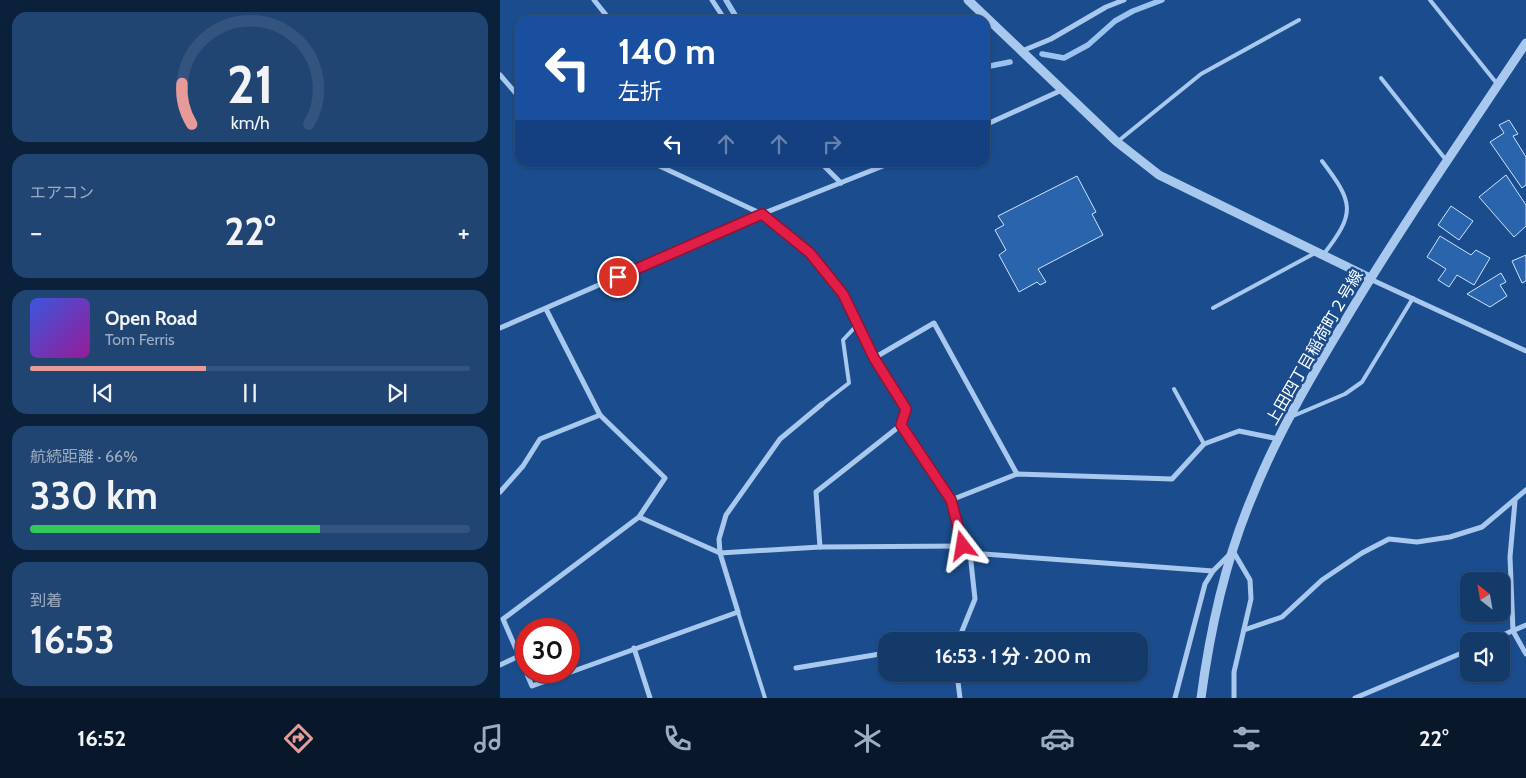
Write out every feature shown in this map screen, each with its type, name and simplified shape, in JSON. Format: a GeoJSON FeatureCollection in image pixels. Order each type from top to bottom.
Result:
{"type":"FeatureCollection","features":[{"type":"Feature","properties":{"kind":"street"},"geometry":{"type":"LineString","coordinates":[[594,0],[606,15]]}},
{"type":"Feature","properties":{"kind":"street"},"geometry":{"type":"LineString","coordinates":[[712,0],[722,15]]}},
{"type":"Feature","properties":{"kind":"street"},"geometry":{"type":"LineString","coordinates":[[968,0],[984,15]]}},
{"type":"Feature","properties":{"kind":"street"},"geometry":{"type":"LineString","coordinates":[[1022,51],[1051,39],[1106,7],[1124,0]]}},
{"type":"Feature","properties":{"kind":"street"},"geometry":{"type":"LineString","coordinates":[[990,21],[1117,142],[1159,175],[1370,278],[1526,351]]}},
{"type":"Feature","properties":{"kind":"street","name":"上田四丁目稲荷町２号線"},"geometry":{"type":"LineString","coordinates":[[1201,698],[1208,642],[1233,551],[1251,498],[1279,439],[1313,373],[1370,278],[1526,43]]}},
{"type":"Feature","properties":{"kind":"street"},"geometry":{"type":"LineString","coordinates":[[500,76],[515,92]]}},
{"type":"Feature","properties":{"kind":"street"},"geometry":{"type":"LineString","coordinates":[[990,122],[1062,90]]}},
{"type":"Feature","properties":{"kind":"street"},"geometry":{"type":"LineString","coordinates":[[662,167],[762,214],[810,253],[843,294],[874,358],[906,409],[901,425],[816,492],[820,547]]}},
{"type":"Feature","properties":{"kind":"street"},"geometry":{"type":"LineString","coordinates":[[825,167],[841,182]]}},
{"type":"Feature","properties":{"kind":"street"},"geometry":{"type":"LineString","coordinates":[[500,328],[762,214],[880,167]]}},
{"type":"Feature","properties":{"kind":"street"},"geometry":{"type":"LineString","coordinates":[[515,646],[503,618],[639,517],[665,478],[600,415],[546,309]]}},
{"type":"Feature","properties":{"kind":"street"},"geometry":{"type":"LineString","coordinates":[[874,358],[934,323],[1017,474]]}},
{"type":"Feature","properties":{"kind":"street"},"geometry":{"type":"LineString","coordinates":[[580,668],[738,612],[720,554],[719,539],[726,515],[780,439],[822,404]]}},
{"type":"Feature","properties":{"kind":"street"},"geometry":{"type":"LineString","coordinates":[[500,492],[523,466],[540,438],[600,415]]}},
{"type":"Feature","properties":{"kind":"street"},"geometry":{"type":"LineString","coordinates":[[901,425],[951,500],[963,546],[970,553],[975,599],[962,632]]}},
{"type":"Feature","properties":{"kind":"street"},"geometry":{"type":"LineString","coordinates":[[951,500],[1017,474],[1172,479],[1204,444],[1239,431],[1279,439]]}},
{"type":"Feature","properties":{"kind":"street"},"geometry":{"type":"LineString","coordinates":[[1244,630],[1282,617],[1322,580],[1362,553],[1389,539],[1417,542],[1450,537],[1482,527],[1526,490]]}},
{"type":"Feature","properties":{"kind":"street"},"geometry":{"type":"LineString","coordinates":[[1515,501],[1510,557],[1513,631],[1526,654]]}},
{"type":"Feature","properties":{"kind":"street"},"geometry":{"type":"LineString","coordinates":[[639,517],[720,554],[820,547],[963,546]]}},
{"type":"Feature","properties":{"kind":"street"},"geometry":{"type":"LineString","coordinates":[[1175,698],[1205,584],[1213,571],[1233,551],[1250,580],[1251,599],[1234,672],[1234,698]]}},
{"type":"Feature","properties":{"kind":"street"},"geometry":{"type":"LineString","coordinates":[[970,553],[1213,571]]}},
{"type":"Feature","properties":{"kind":"street"},"geometry":{"type":"LineString","coordinates":[[1510,632],[1526,625]]}},
{"type":"Feature","properties":{"kind":"street"},"geometry":{"type":"LineString","coordinates":[[634,648],[650,698]]}},
{"type":"Feature","properties":{"kind":"street"},"geometry":{"type":"LineString","coordinates":[[796,668],[878,654]]}},
{"type":"Feature","properties":{"kind":"street"},"geometry":{"type":"LineString","coordinates":[[1355,698],[1460,654]]}},
{"type":"Feature","properties":{"kind":"street"},"geometry":{"type":"LineString","coordinates":[[500,665],[515,658]]}},
{"type":"Feature","properties":{"kind":"street"},"geometry":{"type":"LineString","coordinates":[[959,682],[960,698]]}},
{"type":"Feature","properties":{"kind":"lane"},"geometry":{"type":"LineString","coordinates":[[1430,0],[1498,84]]}},
{"type":"Feature","properties":{"kind":"lane"},"geometry":{"type":"LineString","coordinates":[[1117,142],[1201,74],[1299,20]]}},
{"type":"Feature","properties":{"kind":"lane"},"geometry":{"type":"LineString","coordinates":[[1381,78],[1447,162]]}},
{"type":"Feature","properties":{"kind":"lane"},"geometry":{"type":"LineString","coordinates":[[1213,308],[1320,254],[1336,239],[1346,216],[1348,202],[1343,188],[1322,161]]}},
{"type":"Feature","properties":{"kind":"lane"},"geometry":{"type":"LineString","coordinates":[[1291,416],[1338,398],[1362,382],[1413,298]]}},
{"type":"Feature","properties":{"kind":"lane"},"geometry":{"type":"LineString","coordinates":[[822,404],[849,383],[843,340],[858,324]]}},
{"type":"Feature","properties":{"kind":"lane"},"geometry":{"type":"LineString","coordinates":[[1174,389],[1204,444]]}},
{"type":"Feature","properties":{"kind":"lane"},"geometry":{"type":"LineString","coordinates":[[738,612],[765,698]]}},
{"type":"Feature","properties":{"kind":"building"},"geometry":{"type":"Polygon","coordinates":[[[1509,120],[1518,134],[1513,136],[1526,157],[1526,185],[1522,188],[1490,142],[1504,133],[1499,125],[1509,120]]]}},
{"type":"Feature","properties":{"kind":"building"},"geometry":{"type":"Polygon","coordinates":[[[1506,175],[1526,205],[1526,226],[1514,237],[1479,197],[1506,175]]]}},
{"type":"Feature","properties":{"kind":"building"},"geometry":{"type":"Polygon","coordinates":[[[1077,176],[1096,212],[1092,214],[1103,235],[1038,269],[1046,282],[1040,285],[1037,282],[1019,292],[999,255],[1006,250],[995,230],[1004,225],[998,216],[1077,176]]]}},
{"type":"Feature","properties":{"kind":"building"},"geometry":{"type":"Polygon","coordinates":[[[1451,206],[1473,221],[1459,240],[1438,225],[1451,206]]]}},
{"type":"Feature","properties":{"kind":"building"},"geometry":{"type":"Polygon","coordinates":[[[1440,236],[1471,255],[1476,250],[1490,258],[1474,285],[1457,275],[1449,287],[1438,280],[1446,269],[1427,257],[1440,236]]]}},
{"type":"Feature","properties":{"kind":"building"},"geometry":{"type":"Polygon","coordinates":[[[1526,255],[1526,281],[1522,283],[1512,261],[1526,255]]]}},
{"type":"Feature","properties":{"kind":"building"},"geometry":{"type":"Polygon","coordinates":[[[1501,273],[1506,282],[1500,285],[1507,296],[1490,307],[1467,294],[1501,273]]]}},
{"type":"Feature","properties":{"kind":"waterway"},"geometry":{"type":"LineString","coordinates":[[726,0],[735,15]]}},
{"type":"Feature","properties":{"kind":"waterway"},"geometry":{"type":"LineString","coordinates":[[1042,54],[1064,58],[1088,45],[1115,21],[1133,11],[1162,0]]}},
{"type":"Feature","properties":{"kind":"waterway"},"geometry":{"type":"LineString","coordinates":[[990,66],[1010,62]]}},
{"type":"Feature","properties":{"kind":"route"},"geometry":{"type":"LineString","coordinates":[[618,277],[762,214],[810,253],[843,294],[874,358],[906,409],[901,425],[951,500],[963,546]]}}]}
